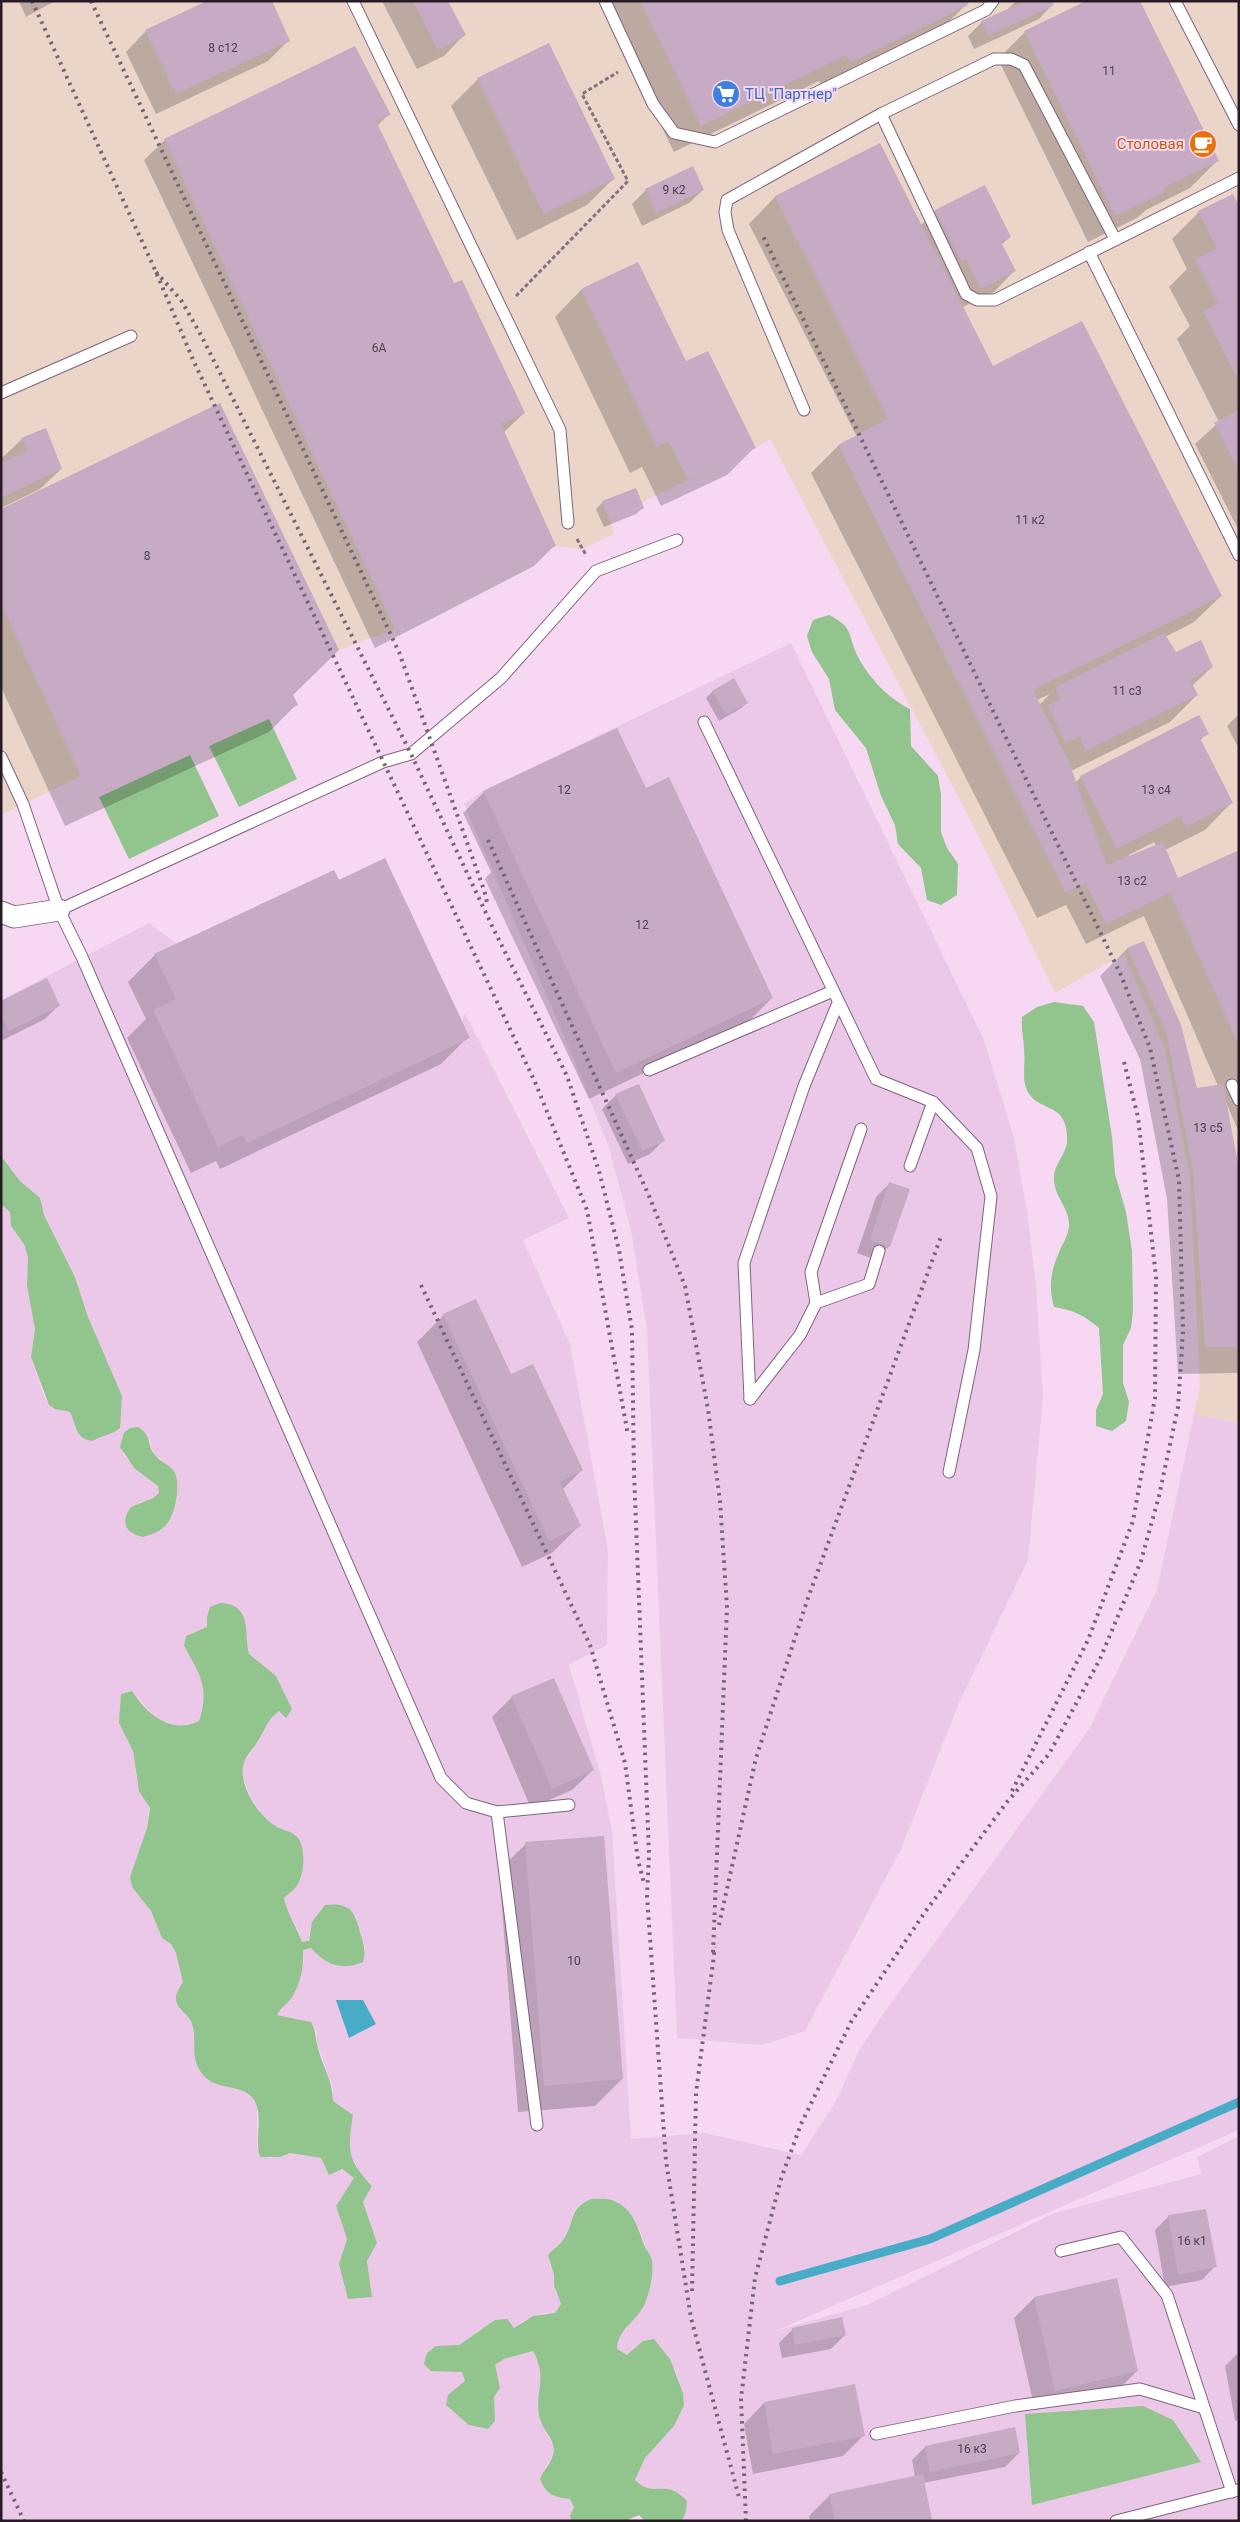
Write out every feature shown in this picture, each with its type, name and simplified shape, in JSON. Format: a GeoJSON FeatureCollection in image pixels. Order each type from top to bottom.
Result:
{"type":"FeatureCollection","features":[{"type":"Feature","properties":{"kind":"street"},"geometry":{"type":"LineString","coordinates":[[1,912],[14,918],[59,910]]}},
{"type":"Feature","properties":{"kind":"lane"},"geometry":{"type":"LineString","coordinates":[[353,1],[560,430],[568,523]]}},
{"type":"Feature","properties":{"kind":"lane"},"geometry":{"type":"LineString","coordinates":[[605,1],[653,104],[674,133],[715,142],[986,10],[993,1]]}},
{"type":"Feature","properties":{"kind":"lane"},"geometry":{"type":"LineString","coordinates":[[1175,1],[1239,125]]}},
{"type":"Feature","properties":{"kind":"lane"},"geometry":{"type":"LineString","coordinates":[[804,410],[728,230],[725,212],[727,200],[881,114],[994,58],[1012,59],[1024,65],[1115,239]]}},
{"type":"Feature","properties":{"kind":"lane"},"geometry":{"type":"LineString","coordinates":[[881,114],[966,294],[978,300],[995,300],[1239,178]]}},
{"type":"Feature","properties":{"kind":"lane"},"geometry":{"type":"LineString","coordinates":[[1089,252],[1239,555]]}},
{"type":"Feature","properties":{"kind":"lane"},"geometry":{"type":"LineString","coordinates":[[1,393],[131,336]]}},
{"type":"Feature","properties":{"kind":"lane"},"geometry":{"type":"LineString","coordinates":[[59,910],[383,762],[411,754],[501,678],[596,571],[678,540]]}},
{"type":"Feature","properties":{"kind":"lane"},"geometry":{"type":"LineString","coordinates":[[704,722],[876,1078],[933,1102],[977,1148],[991,1196],[974,1350],[949,1472]]}},
{"type":"Feature","properties":{"kind":"lane"},"geometry":{"type":"LineString","coordinates":[[1,756],[23,804],[59,910],[82,957],[441,1778],[466,1803],[497,1812],[570,1805]]}},
{"type":"Feature","properties":{"kind":"lane"},"geometry":{"type":"LineString","coordinates":[[650,1070],[833,991]]}},
{"type":"Feature","properties":{"kind":"lane"},"geometry":{"type":"LineString","coordinates":[[838,1002],[804,1086],[744,1263],[750,1399],[800,1335],[816,1303],[811,1272],[861,1128]]}},
{"type":"Feature","properties":{"kind":"lane"},"geometry":{"type":"LineString","coordinates":[[1232,1085],[1239,1100]]}},
{"type":"Feature","properties":{"kind":"lane"},"geometry":{"type":"LineString","coordinates":[[910,1166],[933,1102]]}},
{"type":"Feature","properties":{"kind":"lane"},"geometry":{"type":"LineString","coordinates":[[816,1303],[869,1284],[879,1251]]}},
{"type":"Feature","properties":{"kind":"lane"},"geometry":{"type":"LineString","coordinates":[[497,1812],[537,2125]]}},
{"type":"Feature","properties":{"kind":"lane"},"geometry":{"type":"LineString","coordinates":[[1061,2251],[1121,2237],[1167,2294],[1204,2408],[1236,2491],[1116,2521]]}},
{"type":"Feature","properties":{"kind":"lane"},"geometry":{"type":"LineString","coordinates":[[876,2434],[1015,2406],[1140,2389],[1204,2408]]}},
{"type":"Feature","properties":{"kind":"path"},"geometry":{"type":"LineString","coordinates":[[502,311],[628,181],[582,94],[633,62]]}},
{"type":"Feature","properties":{"kind":"path"},"geometry":{"type":"LineString","coordinates":[[568,523],[596,571]]}},
{"type":"Feature","properties":{"kind":"shaded area"},"geometry":{"type":"Polygon","coordinates":[[[1,1],[1239,1],[1239,1423],[1194,1414],[1200,1386],[1190,1176],[1165,1049],[1124,954],[1055,993],[974,827],[770,439],[756,448],[642,502],[644,508],[610,522],[614,534],[582,549],[556,546],[395,629],[339,650],[293,694],[298,705],[92,800],[81,776],[1,815],[1,1]]]}},
{"type":"Feature","properties":{"kind":"shaded area"},"geometry":{"type":"Polygon","coordinates":[[[791,643],[984,1040],[1014,1137],[1028,1218],[1036,1287],[1043,1396],[1028,1560],[959,1703],[901,1849],[805,2031],[762,2045],[677,2038],[647,1330],[631,1230],[609,1148],[574,1059],[464,804],[483,791],[791,643]]]}},
{"type":"Feature","properties":{"kind":"shaded area"},"geometry":{"type":"Polygon","coordinates":[[[385,858],[462,1021],[465,1013],[569,1218],[523,1240],[570,1344],[608,1550],[607,1645],[569,1665],[601,1776],[612,1831],[631,2139],[704,2133],[801,2155],[835,2103],[859,2051],[881,2017],[1089,1729],[1157,1590],[1194,1414],[1239,1423],[1239,2130],[775,2331],[867,2305],[1054,2213],[1201,2174],[1197,2157],[1239,2136],[1239,2521],[682,2521],[686,2512],[666,2487],[654,2490],[643,2488],[635,2480],[645,2458],[674,2426],[683,2393],[675,2370],[643,2341],[627,2355],[617,2349],[618,2338],[645,2303],[651,2280],[652,2258],[646,2248],[639,2227],[591,2199],[581,2203],[574,2211],[568,2231],[563,2240],[555,2247],[550,2265],[554,2275],[554,2285],[561,2304],[555,2313],[544,2313],[523,2321],[514,2328],[495,2320],[459,2345],[442,2371],[462,2371],[466,2381],[448,2395],[454,2411],[461,2418],[494,2397],[500,2388],[494,2365],[504,2359],[533,2351],[538,2359],[542,2379],[539,2399],[540,2420],[553,2446],[553,2456],[544,2469],[560,2497],[570,2498],[574,2507],[570,2516],[571,2521],[1,2521],[1,1204],[10,1212],[11,1226],[24,1244],[28,1257],[27,1286],[35,1329],[31,1357],[45,1399],[62,1411],[70,1412],[93,1441],[106,1434],[122,1396],[88,1317],[75,1277],[44,1215],[40,1198],[20,1181],[1,1156],[1,1000],[149,923],[177,944],[334,870],[339,880],[385,858]],[[150,1439],[122,1454],[140,1474],[158,1486],[159,1493],[153,1498],[138,1503],[143,1537],[164,1528],[178,1498],[163,1461],[156,1456],[151,1447],[150,1439]],[[207,1617],[207,1627],[186,1636],[184,1646],[199,1672],[205,1691],[199,1721],[188,1726],[177,1726],[155,1718],[132,1691],[119,1723],[133,1751],[137,1781],[149,1808],[147,1828],[130,1877],[132,1887],[151,1911],[162,1938],[171,1944],[176,1953],[183,1982],[177,1990],[179,2009],[187,2015],[192,2024],[193,2034],[207,2080],[245,2092],[253,2098],[257,2108],[257,2148],[270,2158],[290,2153],[321,2158],[355,2178],[336,2206],[347,2239],[339,2264],[372,2297],[367,2261],[377,2243],[363,2202],[372,2186],[361,2174],[348,2149],[353,2115],[333,2101],[333,2089],[317,2043],[317,2032],[300,2019],[277,2015],[282,2005],[291,1999],[304,1962],[303,1950],[311,1948],[317,1955],[366,1951],[356,1916],[309,1932],[309,1942],[302,1942],[299,1931],[286,1910],[284,1898],[300,1881],[303,1869],[303,1857],[296,1835],[274,1826],[265,1818],[251,1798],[242,1775],[243,1764],[262,1735],[264,1725],[280,1710],[292,1709],[276,1676],[249,1654],[246,1631],[207,1617]]]}},
{"type":"Feature","properties":{"kind":"green space"},"geometry":{"type":"Polygon","coordinates":[[[829,615],[847,628],[858,657],[874,680],[887,694],[910,709],[911,746],[938,776],[941,795],[941,832],[947,848],[958,864],[957,895],[941,905],[927,900],[921,868],[898,844],[895,825],[881,796],[866,748],[835,710],[829,679],[812,652],[807,636],[813,620],[829,615]]]}},
{"type":"Feature","properties":{"kind":"green space"},"geometry":{"type":"Polygon","coordinates":[[[269,719],[297,779],[239,807],[209,746],[269,719]]]}},
{"type":"Feature","properties":{"kind":"green space"},"geometry":{"type":"Polygon","coordinates":[[[190,755],[219,816],[129,859],[99,797],[190,755]]]}},
{"type":"Feature","properties":{"kind":"green space"},"geometry":{"type":"Polygon","coordinates":[[[1054,1002],[1083,1006],[1094,1022],[1112,1137],[1115,1174],[1126,1212],[1132,1251],[1133,1310],[1131,1328],[1123,1345],[1123,1383],[1129,1402],[1126,1421],[1112,1431],[1096,1426],[1096,1410],[1103,1394],[1099,1328],[1078,1314],[1054,1307],[1051,1294],[1053,1268],[1069,1227],[1066,1211],[1054,1183],[1056,1168],[1065,1151],[1067,1142],[1066,1129],[1064,1121],[1059,1114],[1035,1100],[1027,1090],[1024,1079],[1022,1017],[1037,1007],[1054,1002]]]}},
{"type":"Feature","properties":{"kind":"green space"},"geometry":{"type":"Polygon","coordinates":[[[1,1156],[20,1181],[40,1198],[44,1215],[75,1277],[88,1317],[122,1396],[120,1428],[93,1441],[87,1440],[79,1434],[70,1412],[55,1409],[49,1405],[31,1357],[35,1329],[27,1286],[28,1257],[24,1244],[11,1226],[10,1212],[1,1204],[1,1156]]]}},
{"type":"Feature","properties":{"kind":"green space"},"geometry":{"type":"Polygon","coordinates":[[[138,1427],[148,1437],[155,1455],[171,1468],[177,1479],[176,1502],[168,1523],[160,1530],[143,1537],[128,1530],[125,1522],[126,1517],[131,1507],[153,1498],[159,1493],[158,1486],[135,1469],[120,1447],[124,1433],[130,1428],[138,1427]]]}},
{"type":"Feature","properties":{"kind":"green space"},"geometry":{"type":"Polygon","coordinates":[[[220,1603],[237,1608],[242,1614],[245,1620],[249,1654],[276,1676],[292,1709],[286,1718],[279,1711],[271,1719],[246,1758],[243,1771],[246,1789],[262,1814],[276,1827],[295,1835],[299,1839],[303,1850],[301,1877],[294,1889],[284,1898],[287,1910],[302,1942],[309,1941],[312,1922],[325,1905],[334,1904],[346,1907],[351,1910],[357,1920],[364,1945],[363,1962],[348,1966],[334,1965],[322,1959],[311,1948],[303,1950],[303,1962],[298,1986],[277,2015],[311,2022],[331,2086],[333,2101],[353,2115],[350,2137],[351,2153],[357,2168],[372,2186],[363,2202],[377,2243],[367,2261],[372,2297],[348,2299],[339,2264],[347,2239],[336,2206],[354,2178],[342,2169],[329,2175],[321,2158],[290,2153],[280,2157],[260,2157],[258,2150],[259,2121],[254,2100],[250,2095],[238,2089],[211,2082],[200,2071],[195,2058],[192,2024],[178,2006],[176,1999],[177,1992],[183,1982],[176,1953],[171,1944],[162,1938],[151,1911],[132,1887],[130,1877],[147,1828],[150,1808],[139,1791],[133,1751],[119,1723],[121,1694],[132,1691],[152,1714],[169,1724],[189,1725],[199,1721],[204,1699],[202,1682],[184,1646],[186,1636],[207,1627],[210,1607],[220,1603]]]}},
{"type":"Feature","properties":{"kind":"green space"},"geometry":{"type":"Polygon","coordinates":[[[591,2199],[611,2200],[626,2209],[631,2214],[651,2258],[652,2276],[646,2301],[621,2335],[617,2349],[627,2355],[643,2341],[654,2339],[670,2359],[683,2393],[684,2405],[674,2426],[645,2458],[635,2480],[648,2488],[672,2490],[679,2494],[687,2501],[686,2512],[682,2521],[645,2521],[639,2515],[625,2521],[571,2521],[570,2516],[574,2507],[570,2499],[548,2492],[540,2479],[552,2458],[554,2450],[538,2410],[540,2370],[533,2351],[504,2359],[495,2365],[500,2388],[494,2397],[495,2421],[488,2429],[469,2425],[446,2405],[448,2395],[465,2381],[462,2372],[431,2371],[424,2364],[427,2353],[436,2346],[459,2345],[495,2320],[507,2319],[514,2328],[533,2316],[555,2313],[561,2304],[554,2285],[554,2275],[548,2255],[565,2237],[579,2206],[591,2199]]]}},
{"type":"Feature","properties":{"kind":"green space"},"geometry":{"type":"Polygon","coordinates":[[[1143,2406],[1173,2420],[1201,2462],[1032,2505],[1025,2414],[1143,2406]]]}},
{"type":"Feature","properties":{"kind":"water"},"geometry":{"type":"Polygon","coordinates":[[[336,2000],[363,2000],[376,2024],[349,2038],[336,2000]]]}},
{"type":"Feature","properties":{"kind":"building"},"geometry":{"type":"Polygon","coordinates":[[[207,1],[272,1],[290,41],[176,94],[145,30],[207,1]]]}},
{"type":"Feature","properties":{"kind":"building"},"geometry":{"type":"Polygon","coordinates":[[[413,1],[448,1],[466,35],[438,50],[413,1]]]}},
{"type":"Feature","properties":{"kind":"building","name":"ТЦ \"Партнер\""},"geometry":{"type":"Polygon","coordinates":[[[640,1],[966,1],[968,5],[850,63],[846,55],[701,126],[640,1]]]}},
{"type":"Feature","properties":{"kind":"building"},"geometry":{"type":"Polygon","coordinates":[[[1020,1],[1052,1],[1054,5],[988,36],[981,21],[1021,3],[1020,1]]]}},
{"type":"Feature","properties":{"kind":"building"},"geometry":{"type":"Polygon","coordinates":[[[1086,1],[1140,1],[1219,161],[1163,188],[1165,192],[1115,216],[1024,31],[1086,1]]]}},
{"type":"Feature","properties":{"kind":"building"},"geometry":{"type":"Polygon","coordinates":[[[549,43],[615,179],[544,214],[477,78],[549,43]]]}},
{"type":"Feature","properties":{"kind":"building"},"geometry":{"type":"Polygon","coordinates":[[[355,46],[391,115],[376,121],[454,283],[462,280],[525,413],[501,424],[556,546],[395,629],[164,139],[355,46]]]}},
{"type":"Feature","properties":{"kind":"building"},"geometry":{"type":"Polygon","coordinates":[[[880,143],[993,366],[1082,321],[1222,596],[1033,690],[1068,760],[1107,865],[1163,842],[1178,878],[1239,850],[1239,1046],[1170,893],[1106,924],[1086,884],[1065,892],[838,445],[888,419],[775,196],[880,143]]]}},
{"type":"Feature","properties":{"kind":"building"},"geometry":{"type":"Polygon","coordinates":[[[693,166],[704,190],[656,213],[645,189],[693,166]]]}},
{"type":"Feature","properties":{"kind":"building"},"geometry":{"type":"Polygon","coordinates":[[[985,185],[1011,237],[1001,242],[1016,271],[981,289],[966,259],[961,261],[935,210],[985,185]]]}},
{"type":"Feature","properties":{"kind":"building"},"geometry":{"type":"Polygon","coordinates":[[[1233,194],[1239,206],[1239,382],[1203,311],[1218,304],[1195,259],[1217,248],[1198,211],[1233,194]]]}},
{"type":"Feature","properties":{"kind":"building"},"geometry":{"type":"Polygon","coordinates":[[[638,262],[686,361],[708,351],[756,448],[688,480],[669,441],[657,447],[581,289],[638,262]]]}},
{"type":"Feature","properties":{"kind":"building"},"geometry":{"type":"Polygon","coordinates":[[[220,403],[339,650],[293,695],[298,705],[92,800],[1,604],[1,509],[220,403]]]}},
{"type":"Feature","properties":{"kind":"building"},"geometry":{"type":"Polygon","coordinates":[[[1239,410],[1239,471],[1214,423],[1239,410]]]}},
{"type":"Feature","properties":{"kind":"building"},"geometry":{"type":"Polygon","coordinates":[[[46,428],[62,469],[1,498],[1,463],[27,451],[21,438],[46,428]]]}},
{"type":"Feature","properties":{"kind":"building"},"geometry":{"type":"Polygon","coordinates":[[[636,488],[644,508],[610,522],[602,501],[636,488]]]}},
{"type":"Feature","properties":{"kind":"building"},"geometry":{"type":"Polygon","coordinates":[[[1164,633],[1176,652],[1201,640],[1213,667],[1190,680],[1198,695],[1086,751],[1079,736],[1066,744],[1047,705],[1061,700],[1055,687],[1164,633]]]}},
{"type":"Feature","properties":{"kind":"building"},"geometry":{"type":"Polygon","coordinates":[[[734,678],[748,703],[726,715],[712,691],[734,678]]]}},
{"type":"Feature","properties":{"kind":"building"},"geometry":{"type":"Polygon","coordinates":[[[1199,715],[1209,734],[1200,738],[1233,803],[1186,827],[1181,816],[1117,849],[1080,776],[1199,715]]]}},
{"type":"Feature","properties":{"kind":"building"},"geometry":{"type":"Polygon","coordinates":[[[617,728],[646,788],[669,777],[773,998],[616,1073],[483,791],[617,728]]]}},
{"type":"Feature","properties":{"kind":"building"},"geometry":{"type":"Polygon","coordinates":[[[385,858],[470,1038],[247,1143],[243,1135],[218,1147],[153,1010],[176,999],[154,954],[334,870],[339,880],[385,858]]]}},
{"type":"Feature","properties":{"kind":"building"},"geometry":{"type":"Polygon","coordinates":[[[1144,941],[1181,1025],[1197,1088],[1223,1084],[1239,1169],[1239,1347],[1205,1347],[1193,1171],[1166,1032],[1127,948],[1144,941]]]}},
{"type":"Feature","properties":{"kind":"building"},"geometry":{"type":"Polygon","coordinates":[[[47,978],[60,1006],[9,1031],[1,1015],[1,1001],[47,978]]]}},
{"type":"Feature","properties":{"kind":"building"},"geometry":{"type":"Polygon","coordinates":[[[639,1084],[665,1141],[642,1151],[615,1094],[639,1084]]]}},
{"type":"Feature","properties":{"kind":"building"},"geometry":{"type":"Polygon","coordinates":[[[889,1182],[910,1189],[890,1247],[870,1240],[889,1182]]]}},
{"type":"Feature","properties":{"kind":"building"},"geometry":{"type":"Polygon","coordinates":[[[476,1299],[511,1374],[533,1364],[583,1470],[560,1482],[581,1526],[549,1541],[443,1314],[476,1299]]]}},
{"type":"Feature","properties":{"kind":"building"},"geometry":{"type":"Polygon","coordinates":[[[554,1678],[594,1770],[552,1789],[511,1696],[554,1678]]]}},
{"type":"Feature","properties":{"kind":"building"},"geometry":{"type":"Polygon","coordinates":[[[604,1836],[623,2079],[544,2086],[525,1842],[604,1836]]]}},
{"type":"Feature","properties":{"kind":"building"},"geometry":{"type":"Polygon","coordinates":[[[1206,2209],[1217,2267],[1178,2275],[1168,2215],[1206,2209]]]}},
{"type":"Feature","properties":{"kind":"building"},"geometry":{"type":"Polygon","coordinates":[[[1117,2278],[1138,2371],[1055,2391],[1034,2297],[1117,2278]]]}},
{"type":"Feature","properties":{"kind":"building"},"geometry":{"type":"Polygon","coordinates":[[[842,2317],[846,2335],[795,2345],[792,2328],[842,2317]]]}},
{"type":"Feature","properties":{"kind":"building"},"geometry":{"type":"Polygon","coordinates":[[[855,2384],[865,2436],[773,2454],[764,2402],[855,2384]]]}},
{"type":"Feature","properties":{"kind":"building"},"geometry":{"type":"Polygon","coordinates":[[[1015,2427],[1020,2453],[930,2472],[925,2446],[1015,2427]]]}},
{"type":"Feature","properties":{"kind":"building"},"geometry":{"type":"Polygon","coordinates":[[[923,2474],[932,2521],[835,2521],[829,2494],[923,2474]]]}},
{"type":"Feature","properties":{"kind":"waterway"},"geometry":{"type":"LineString","coordinates":[[780,2281],[930,2239],[1239,2102]]}},
{"type":"Feature","properties":{"kind":"railway"},"geometry":{"type":"LineString","coordinates":[[32,1],[156,272],[194,362],[535,1082],[587,1210],[628,1435]]}},
{"type":"Feature","properties":{"kind":"railway"},"geometry":{"type":"LineString","coordinates":[[91,1],[399,652],[484,890],[488,906]]}},
{"type":"Feature","properties":{"kind":"railway"},"geometry":{"type":"LineString","coordinates":[[746,2521],[741,2399],[755,2278],[781,2179],[801,2124],[851,2022],[925,1912],[1007,1802],[1049,1754],[1100,1659],[1141,1561],[1159,1496],[1178,1407],[1183,1331],[1179,1180],[1150,1048],[1120,973],[763,236]]}},
{"type":"Feature","properties":{"kind":"railway"},"geometry":{"type":"LineString","coordinates":[[156,272],[181,300],[202,337],[411,754],[493,928],[567,1076],[599,1171],[619,1250],[632,1330],[634,1472],[649,1855],[647,1896],[666,2161],[691,2318],[740,2501]]}},
{"type":"Feature","properties":{"kind":"railway"},"geometry":{"type":"LineString","coordinates":[[488,840],[649,1196],[685,1286],[708,1409],[720,1501],[727,1607],[713,1953]]}},
{"type":"Feature","properties":{"kind":"railway"},"geometry":{"type":"LineString","coordinates":[[1012,1791],[1088,1640],[1133,1521],[1155,1398],[1156,1277],[1138,1117],[1123,1058]]}},
{"type":"Feature","properties":{"kind":"railway"},"geometry":{"type":"LineString","coordinates":[[719,1925],[756,1758],[808,1598],[942,1234]]}},
{"type":"Feature","properties":{"kind":"railway"},"geometry":{"type":"LineString","coordinates":[[421,1285],[590,1645],[625,1763],[638,1860],[644,1883]]}},
{"type":"Feature","properties":{"kind":"railway"},"geometry":{"type":"LineString","coordinates":[[692,2291],[696,2093],[715,1947]]}},
{"type":"Feature","properties":{"kind":"railway"},"geometry":{"type":"LineString","coordinates":[[1,2472],[24,2521]]}},
{"type":"Feature","properties":{"kind":"place","name":"ТЦ \"Партнер\""},"geometry":{"type":"Point","coordinates":[726,94]}},
{"type":"Feature","properties":{"kind":"place","name":"Столовая"},"geometry":{"type":"Point","coordinates":[1203,144]}}]}
